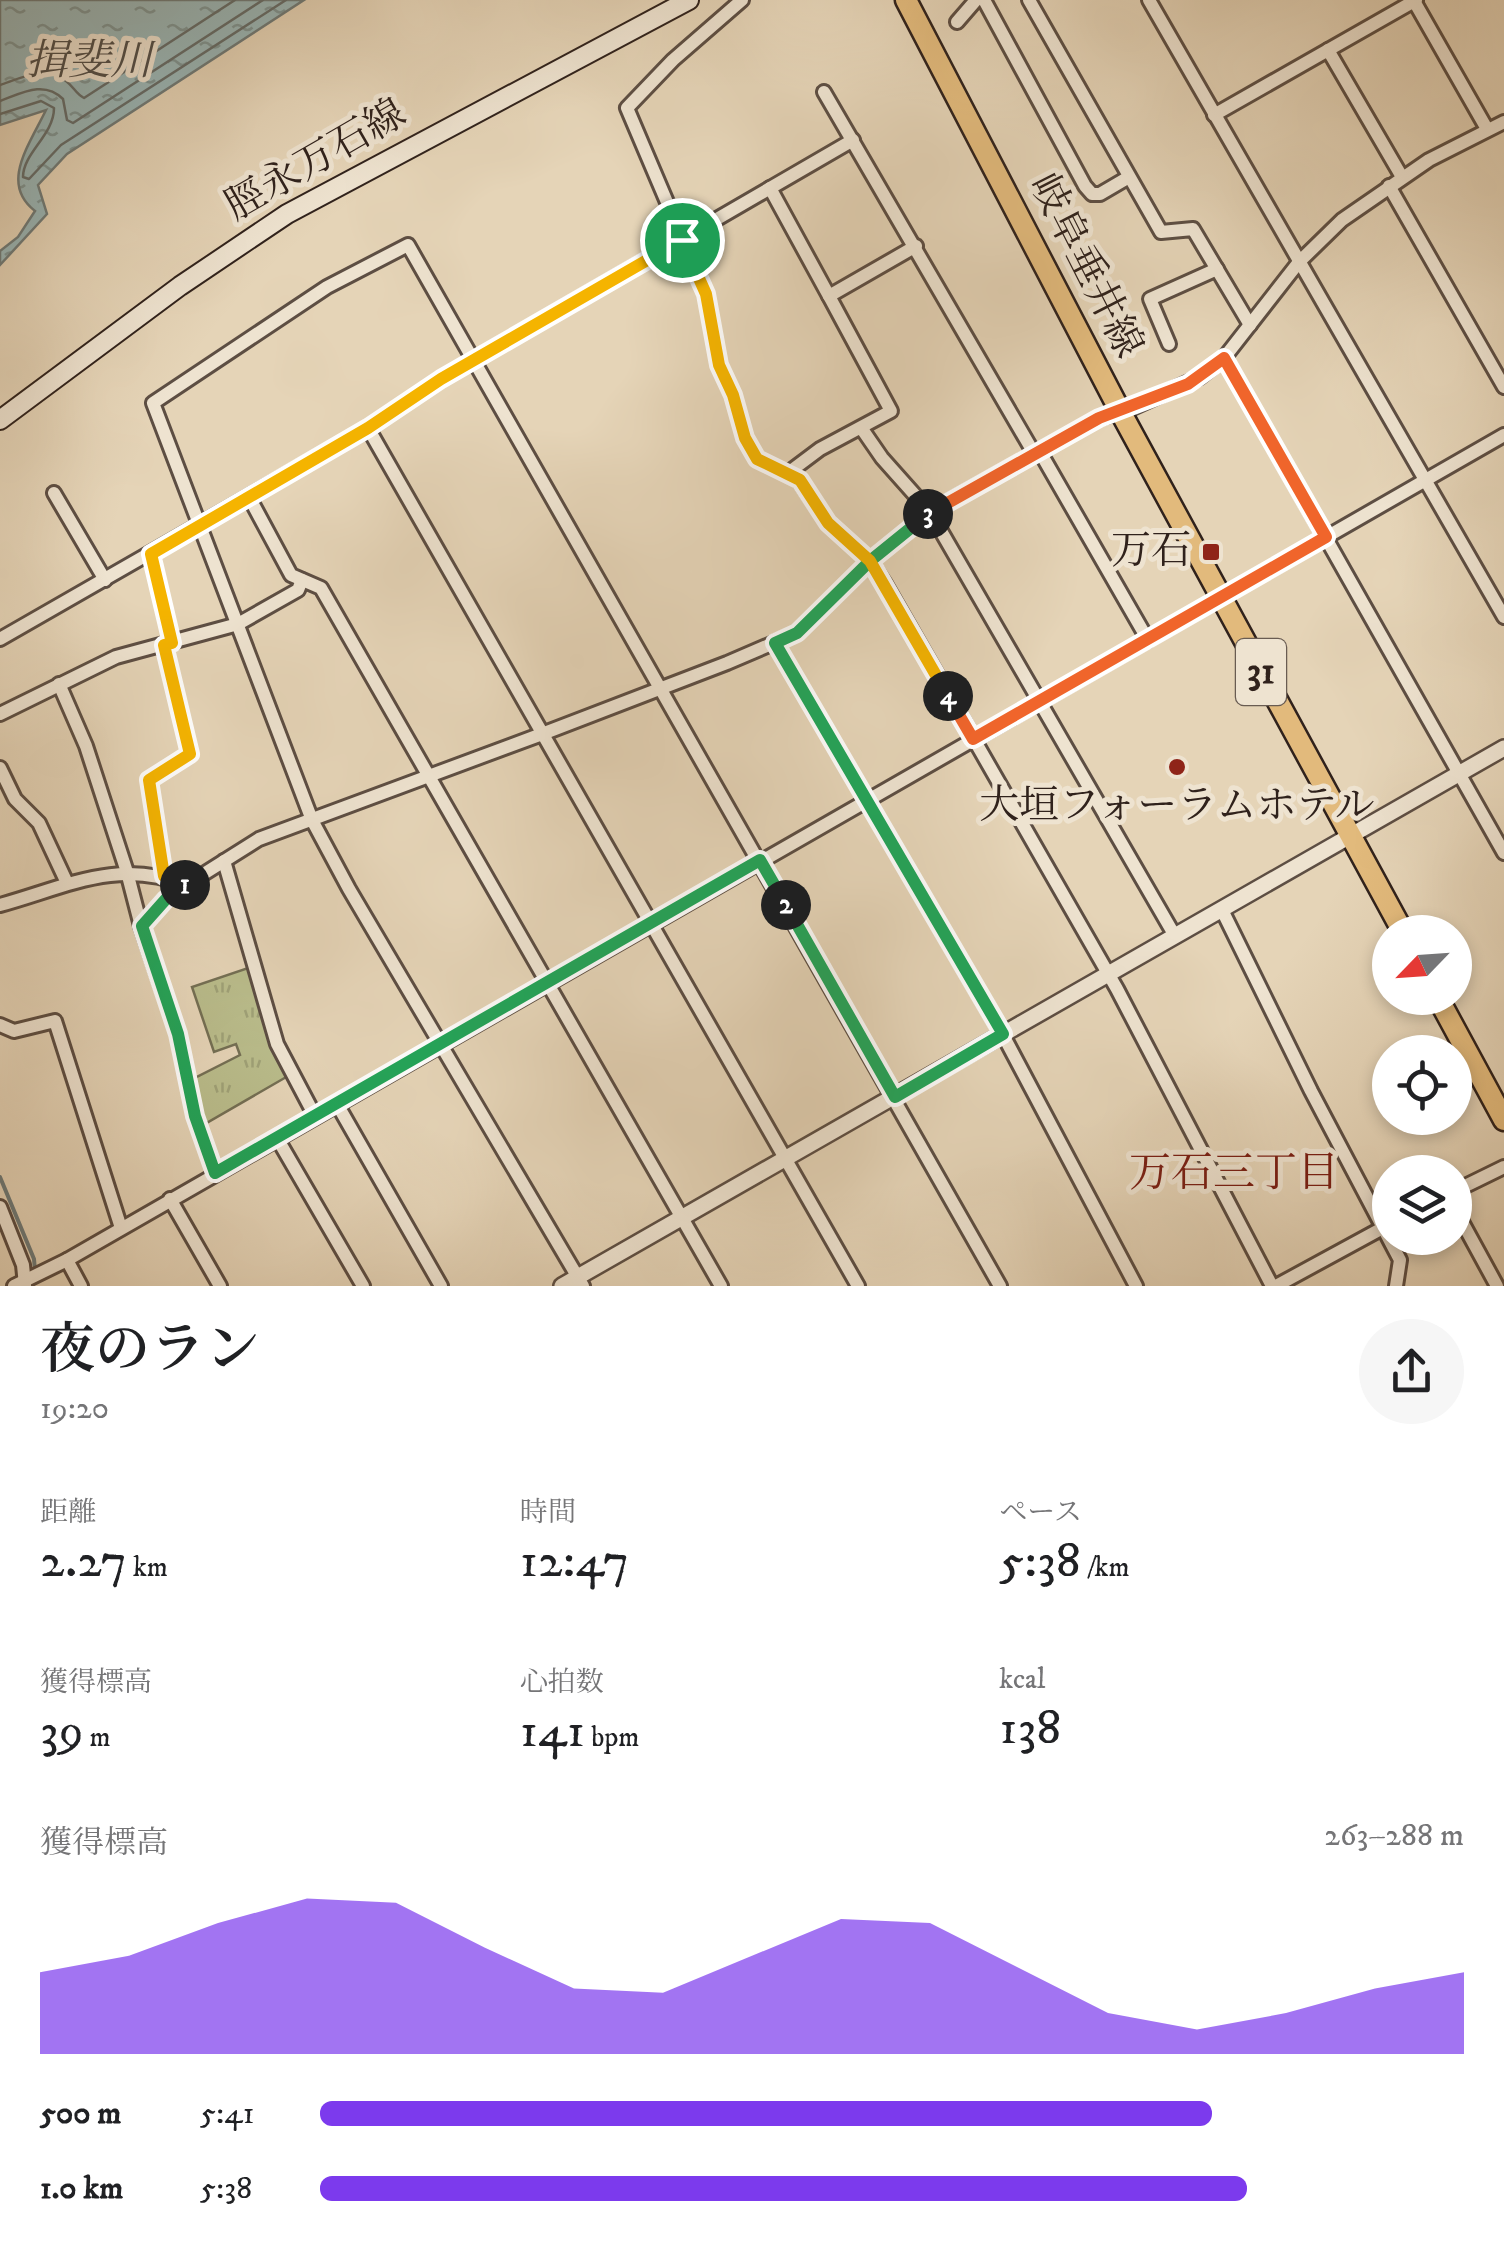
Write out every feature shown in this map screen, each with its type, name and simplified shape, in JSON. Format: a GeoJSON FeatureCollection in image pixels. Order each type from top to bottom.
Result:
{"type":"FeatureCollection","features":[{"type":"Feature","properties":{"kind":"main road","name":"脛永万石線"},"geometry":{"type":"LineString","coordinates":[[0,420],[180,286],[287,214],[689,0]]}},
{"type":"Feature","properties":{"kind":"main road","name":"岐阜垂井線"},"geometry":{"type":"LineString","coordinates":[[906,0],[1120,411],[1393,915]]}},
{"type":"Feature","properties":{"kind":"main road"},"geometry":{"type":"LineString","coordinates":[[1447,1015],[1504,1120]]}},
{"type":"Feature","properties":{"kind":"street"},"geometry":{"type":"LineString","coordinates":[[742,0],[673,60],[627,108],[706,294],[719,365],[733,395],[745,438],[757,459],[800,480],[828,523],[870,561],[1108,974],[1274,1286],[1372,1234]]}},
{"type":"Feature","properties":{"kind":"street"},"geometry":{"type":"LineString","coordinates":[[957,22],[976,0]]}},
{"type":"Feature","properties":{"kind":"street"},"geometry":{"type":"LineString","coordinates":[[984,0],[1084,186],[1092,194],[1100,194],[1129,177]]}},
{"type":"Feature","properties":{"kind":"street"},"geometry":{"type":"LineString","coordinates":[[1029,0],[1160,232],[1193,229],[1250,325]]}},
{"type":"Feature","properties":{"kind":"street"},"geometry":{"type":"LineString","coordinates":[[1149,0],[1504,617]]}},
{"type":"Feature","properties":{"kind":"street"},"geometry":{"type":"LineString","coordinates":[[1214,115],[1415,0],[1487,129]]}},
{"type":"Feature","properties":{"kind":"street"},"geometry":{"type":"LineString","coordinates":[[1328,50],[1402,177]]}},
{"type":"Feature","properties":{"kind":"street"},"geometry":{"type":"LineString","coordinates":[[824,92],[1148,640]]}},
{"type":"Feature","properties":{"kind":"street"},"geometry":{"type":"LineString","coordinates":[[142,926],[166,899],[259,839],[430,777],[797,633],[870,561],[930,512],[1099,418],[1188,384],[1224,358],[1299,262],[1342,220],[1402,177],[1504,122]]}},
{"type":"Feature","properties":{"kind":"street"},"geometry":{"type":"LineString","coordinates":[[0,639],[368,428],[475,360],[853,140]]}},
{"type":"Feature","properties":{"kind":"street"},"geometry":{"type":"LineString","coordinates":[[1389,186],[1504,387]]}},
{"type":"Feature","properties":{"kind":"street"},"geometry":{"type":"LineString","coordinates":[[770,188],[891,411],[820,449],[788,473]]}},
{"type":"Feature","properties":{"kind":"street"},"geometry":{"type":"LineString","coordinates":[[580,1282],[312,820],[153,404],[327,288],[408,245],[1000,1286]]}},
{"type":"Feature","properties":{"kind":"street"},"geometry":{"type":"LineString","coordinates":[[829,296],[916,246]]}},
{"type":"Feature","properties":{"kind":"street"},"geometry":{"type":"LineString","coordinates":[[1169,344],[1150,299],[1217,269]]}},
{"type":"Feature","properties":{"kind":"street"},"geometry":{"type":"LineString","coordinates":[[1224,358],[1504,853]]}},
{"type":"Feature","properties":{"kind":"street"},"geometry":{"type":"LineString","coordinates":[[368,428],[858,1286]]}},
{"type":"Feature","properties":{"kind":"street"},"geometry":{"type":"LineString","coordinates":[[862,429],[930,512],[1175,936]]}},
{"type":"Feature","properties":{"kind":"street"},"geometry":{"type":"LineString","coordinates":[[22,1284],[1504,435]]}},
{"type":"Feature","properties":{"kind":"street"},"geometry":{"type":"LineString","coordinates":[[54,493],[105,580]]}},
{"type":"Feature","properties":{"kind":"street"},"geometry":{"type":"LineString","coordinates":[[249,497],[291,576],[321,588],[721,1286]]}},
{"type":"Feature","properties":{"kind":"street"},"geometry":{"type":"LineString","coordinates":[[151,554],[190,754],[149,780],[164,876]]}},
{"type":"Feature","properties":{"kind":"street"},"geometry":{"type":"LineString","coordinates":[[0,714],[116,657],[238,624],[298,590],[302,580]]}},
{"type":"Feature","properties":{"kind":"street"},"geometry":{"type":"LineString","coordinates":[[775,643],[1003,1034],[1136,1286]]}},
{"type":"Feature","properties":{"kind":"street"},"geometry":{"type":"LineString","coordinates":[[59,684],[86,746],[127,872],[178,1034],[195,1116],[215,1173]]}},
{"type":"Feature","properties":{"kind":"street"},"geometry":{"type":"LineString","coordinates":[[562,1286],[580,1282],[684,1218],[1504,748]]}},
{"type":"Feature","properties":{"kind":"street"},"geometry":{"type":"LineString","coordinates":[[0,768],[15,798],[39,823],[68,883]]}},
{"type":"Feature","properties":{"kind":"street"},"geometry":{"type":"LineString","coordinates":[[224,861],[276,1044],[315,1116]]}},
{"type":"Feature","properties":{"kind":"street"},"geometry":{"type":"LineString","coordinates":[[0,905],[86,877],[127,872],[164,876],[186,885]]}},
{"type":"Feature","properties":{"kind":"street"},"geometry":{"type":"LineString","coordinates":[[1222,910],[1311,1091],[1372,1199]]}},
{"type":"Feature","properties":{"kind":"street"},"geometry":{"type":"LineString","coordinates":[[0,1025],[14,1032],[55,1021],[121,1228]]}},
{"type":"Feature","properties":{"kind":"street"},"geometry":{"type":"LineString","coordinates":[[336,1104],[441,1286]]}},
{"type":"Feature","properties":{"kind":"street"},"geometry":{"type":"LineString","coordinates":[[277,1138],[363,1286]]}},
{"type":"Feature","properties":{"kind":"street"},"geometry":{"type":"LineString","coordinates":[[1472,1183],[1504,1167]]}},
{"type":"Feature","properties":{"kind":"street"},"geometry":{"type":"LineString","coordinates":[[170,1198],[220,1286]]}},
{"type":"Feature","properties":{"kind":"street"},"geometry":{"type":"LineString","coordinates":[[0,1207],[23,1265],[22,1284]]}},
{"type":"Feature","properties":{"kind":"street"},"geometry":{"type":"LineString","coordinates":[[1472,1239],[1498,1286]]}},
{"type":"Feature","properties":{"kind":"street"},"geometry":{"type":"LineString","coordinates":[[1396,1286],[1398,1255]]}},
{"type":"Feature","properties":{"kind":"street"},"geometry":{"type":"LineString","coordinates":[[66,1260],[82,1286]]}},
{"type":"Feature","properties":{"kind":"green space"},"geometry":{"type":"Polygon","coordinates":[[[251,967],[288,1076],[203,1125],[191,1080],[240,1055],[236,1044],[214,1052],[192,987],[251,967]]]}},
{"type":"Feature","properties":{"kind":"water","name":"揖斐川"},"geometry":{"type":"Polygon","coordinates":[[[0,0],[304,0],[67,154],[38,185],[47,214],[0,265],[0,251],[18,237],[35,211],[19,189],[18,177],[25,151],[46,110],[0,125],[0,0]]]}},
{"type":"Feature","properties":{"kind":"waterway"},"geometry":{"type":"LineString","coordinates":[[0,1177],[34,1259],[35,1271]]}},
{"type":"Feature","properties":{"kind":"place","name":"万石"},"geometry":{"type":"Point","coordinates":[1211,552]}},
{"type":"Feature","properties":{"kind":"place","name":"大垣フォーラムホテル"},"geometry":{"type":"Point","coordinates":[1177,767]}},
{"type":"Feature","properties":{"kind":"district","name":"万石三丁目"},"geometry":{"type":"Point","coordinates":[1234,1174]}},
{"type":"Feature","properties":{"kind":"route"},"geometry":{"type":"LineString","coordinates":[[682,240],[441,379],[368,428],[151,554],[172,643],[164,645],[190,754],[149,780],[164,876],[186,885],[166,899],[142,926],[178,1034],[195,1116],[215,1173],[760,860],[895,1097],[1003,1034],[775,643],[797,633],[870,561],[930,512],[1099,418],[1188,384],[1224,358],[1326,537],[973,739],[870,561],[828,523],[800,480],[757,459],[745,438],[733,395],[719,365],[706,294],[682,240]]}}]}
